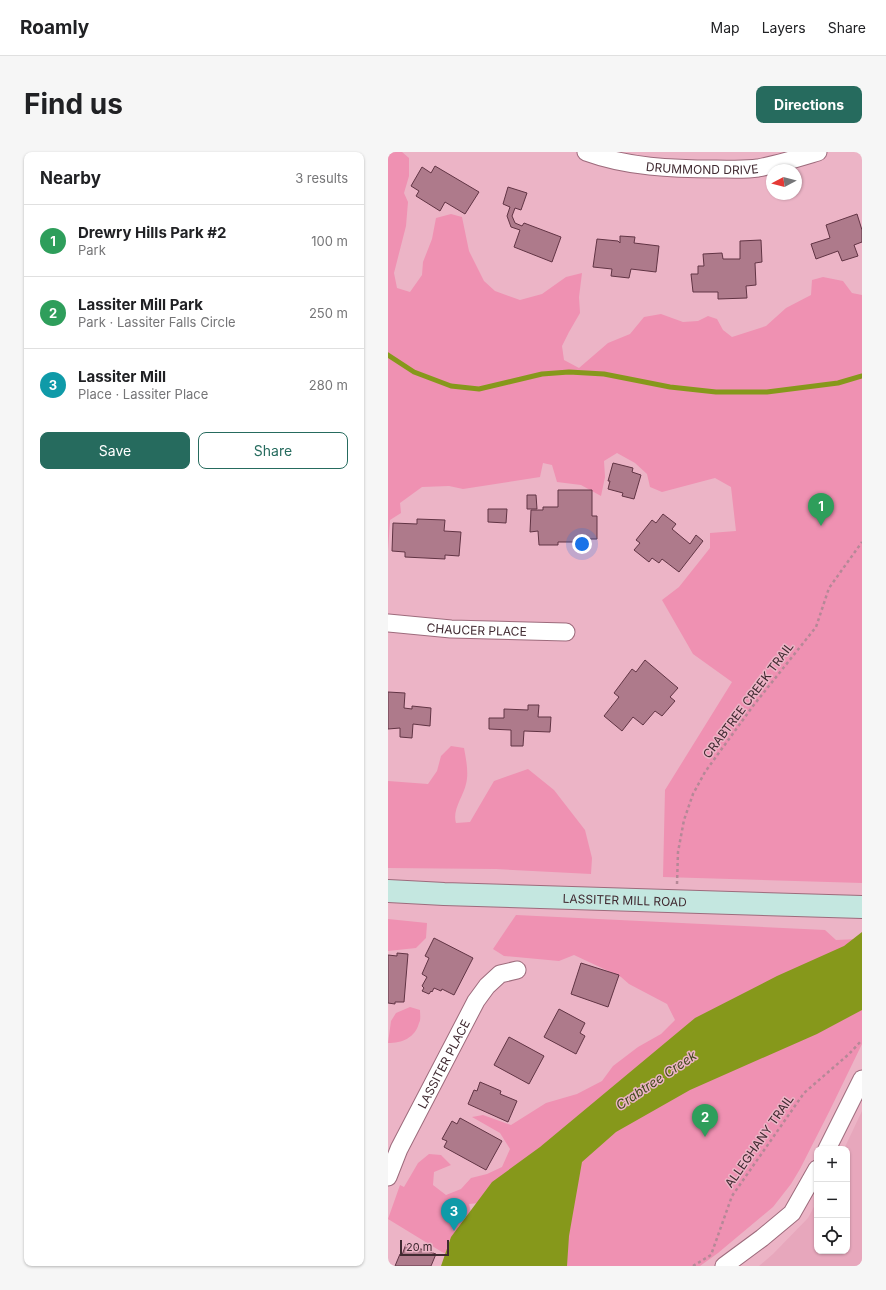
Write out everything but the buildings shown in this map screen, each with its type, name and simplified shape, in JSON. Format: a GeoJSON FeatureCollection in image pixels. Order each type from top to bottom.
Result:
{"type":"FeatureCollection","features":[{"type":"Feature","properties":{"kind":"main road","name":"LASSITER MILL ROAD"},"geometry":{"type":"LineString","coordinates":[[388,890],[444,894],[862,907]]}},
{"type":"Feature","properties":{"kind":"street","name":"DRUMMOND DRIVE"},"geometry":{"type":"LineString","coordinates":[[586,152],[604,158],[633,164],[666,168],[731,169],[758,168],[790,161],[818,152]]}},
{"type":"Feature","properties":{"kind":"street","name":"CHAUCER PLACE"},"geometry":{"type":"LineString","coordinates":[[388,623],[451,628],[566,632]]}},
{"type":"Feature","properties":{"kind":"street","name":"LASSITER PLACE"},"geometry":{"type":"LineString","coordinates":[[388,1177],[399,1149],[476,1001],[487,986],[500,974],[517,970]]}},
{"type":"Feature","properties":{"kind":"street"},"geometry":{"type":"LineString","coordinates":[[828,1146],[862,1079]]}},
{"type":"Feature","properties":{"kind":"street"},"geometry":{"type":"LineString","coordinates":[[724,1266],[762,1238],[792,1213],[814,1174]]}},
{"type":"Feature","properties":{"kind":"path","name":"CRABTREE CREEK TRAIL"},"geometry":{"type":"LineString","coordinates":[[677,881],[678,852],[684,820],[693,794],[705,772],[753,706],[816,627],[829,588],[862,542]]}},
{"type":"Feature","properties":{"kind":"path","name":"ALLEGHANY TRAIL"},"geometry":{"type":"LineString","coordinates":[[693,1266],[711,1255],[732,1196],[804,1093],[849,1054],[862,1040]]}},
{"type":"Feature","properties":{"kind":"shaded area"},"geometry":{"type":"Polygon","coordinates":[[[388,152],[402,152],[409,158],[409,176],[404,193],[408,202],[406,226],[394,273],[397,288],[410,292],[422,275],[423,262],[432,239],[436,218],[451,214],[462,217],[469,251],[484,281],[495,291],[520,300],[542,294],[566,277],[582,273],[579,297],[580,313],[562,346],[564,360],[579,368],[608,343],[630,334],[644,317],[661,314],[683,322],[698,321],[708,316],[717,319],[723,330],[732,337],[766,326],[786,308],[811,295],[812,280],[823,277],[843,281],[852,293],[862,295],[862,883],[663,877],[665,790],[732,682],[693,654],[662,600],[679,587],[710,548],[710,533],[736,531],[731,487],[715,478],[662,492],[650,487],[647,474],[635,463],[617,453],[604,461],[605,477],[601,496],[581,485],[557,482],[552,465],[543,463],[540,477],[463,489],[449,486],[422,487],[400,503],[401,513],[390,520],[388,551],[388,152]]]}},
{"type":"Feature","properties":{"kind":"shaded area"},"geometry":{"type":"Polygon","coordinates":[[[451,746],[464,748],[467,771],[465,789],[455,813],[456,823],[470,822],[494,781],[528,769],[554,790],[585,830],[592,858],[591,874],[496,869],[388,868],[388,781],[428,784],[437,771],[441,756],[451,746]]]}},
{"type":"Feature","properties":{"kind":"shaded area"},"geometry":{"type":"Polygon","coordinates":[[[516,915],[825,930],[836,940],[859,939],[490,1202],[469,1204],[473,1220],[862,961],[862,1044],[800,1169],[791,1184],[773,1207],[718,1253],[700,1266],[469,1266],[442,1252],[388,1219],[400,1185],[404,1187],[418,1163],[429,1154],[441,1155],[451,1165],[434,1172],[433,1185],[446,1195],[461,1189],[471,1178],[487,1174],[502,1167],[510,1149],[500,1133],[472,1117],[483,1115],[511,1125],[546,1103],[577,1094],[602,1081],[613,1066],[638,1047],[661,1034],[675,1020],[667,1004],[629,984],[621,977],[574,955],[559,961],[504,956],[493,949],[516,915]]]}},
{"type":"Feature","properties":{"kind":"shaded area"},"geometry":{"type":"Polygon","coordinates":[[[388,919],[427,923],[426,938],[416,948],[388,951],[388,919]]]}},
{"type":"Feature","properties":{"kind":"shaded area"},"geometry":{"type":"Polygon","coordinates":[[[410,1007],[420,1010],[420,1020],[417,1028],[407,1039],[388,1043],[391,1021],[396,1013],[410,1007]]]}},
{"type":"Feature","properties":{"kind":"shaded area"},"geometry":{"type":"Polygon","coordinates":[[[862,1111],[862,1266],[759,1266],[773,1254],[808,1218],[814,1207],[814,1254],[850,1254],[850,1146],[845,1146],[862,1111]]]}},
{"type":"Feature","properties":{"kind":"water","name":"Crabtree Creek"},"geometry":{"type":"Polygon","coordinates":[[[862,932],[862,1010],[817,1034],[690,1090],[616,1132],[582,1162],[569,1236],[567,1266],[441,1266],[451,1237],[492,1182],[540,1147],[695,1018],[777,976],[844,946],[862,932]]]}},
{"type":"Feature","properties":{"kind":"waterway"},"geometry":{"type":"LineString","coordinates":[[388,355],[414,372],[451,386],[479,389],[542,374],[569,372],[604,374],[670,387],[716,392],[767,392],[838,383],[862,376]]}},
{"type":"Feature","properties":{"kind":"place","name":"Drewry Hills Park #2"},"geometry":{"type":"Point","coordinates":[821,526]}},
{"type":"Feature","properties":{"kind":"place","name":"Lassiter Mill Park"},"geometry":{"type":"Point","coordinates":[705,1137]}},
{"type":"Feature","properties":{"kind":"place","name":"Lassiter Mill"},"geometry":{"type":"Point","coordinates":[454,1231]}}]}
